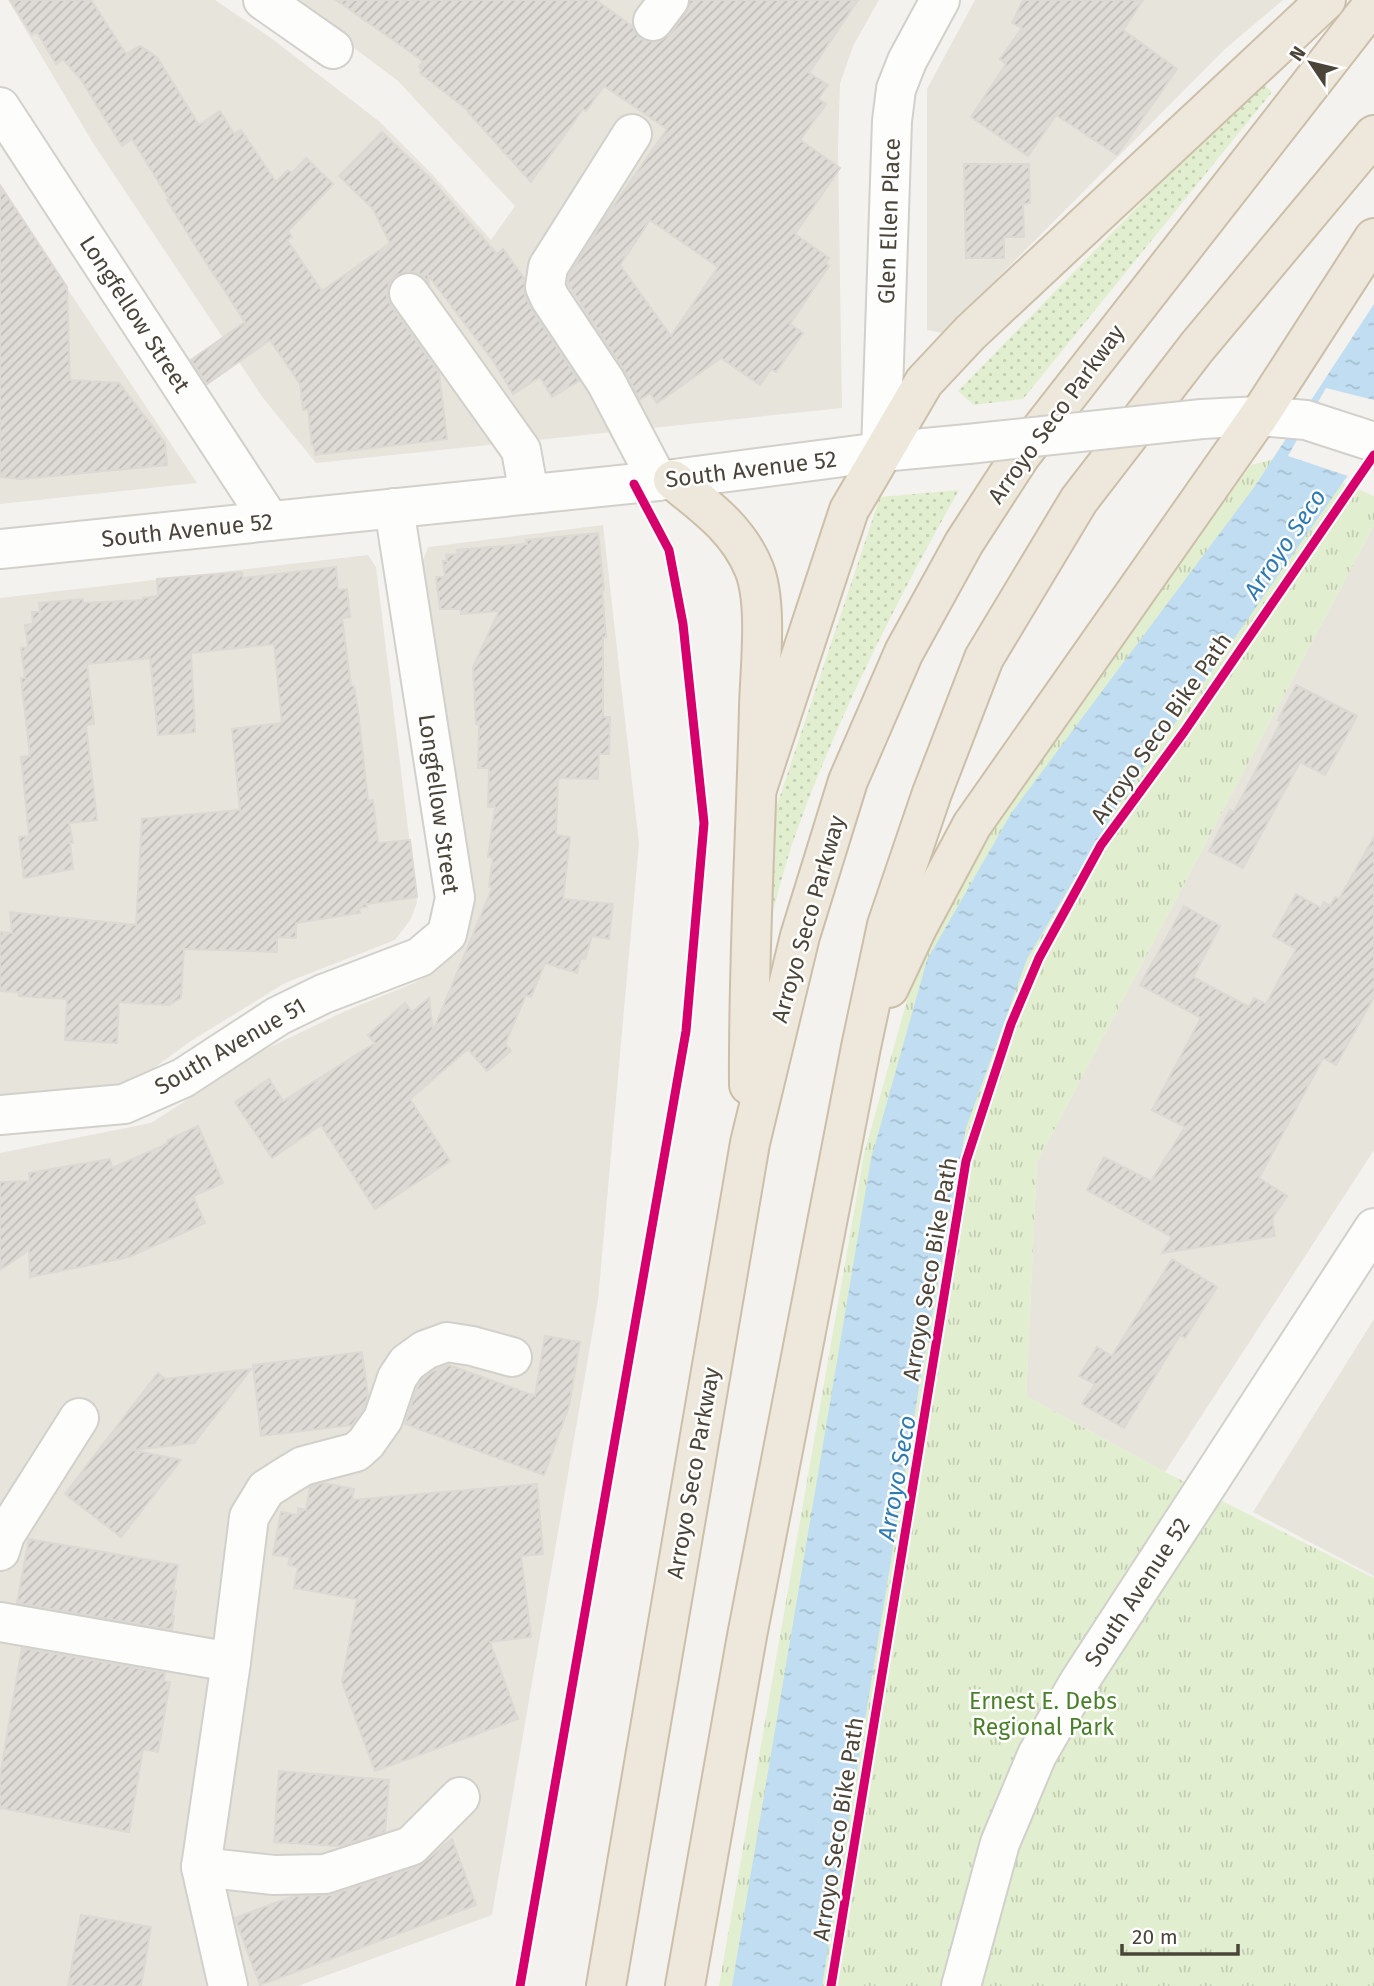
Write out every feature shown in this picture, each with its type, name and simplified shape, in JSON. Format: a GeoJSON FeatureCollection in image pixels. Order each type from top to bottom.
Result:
{"type":"FeatureCollection","features":[{"type":"Feature","properties":{"kind":"highway"},"geometry":{"type":"LineString","coordinates":[[757,789],[849,510],[923,382],[971,333],[1326,0]]}},
{"type":"Feature","properties":{"kind":"highway","name":"Arroyo Seco Parkway"},"geometry":{"type":"LineString","coordinates":[[606,1986],[750,1143],[800,936],[848,781],[904,652],[964,543],[1021,455],[1374,3]]}},
{"type":"Feature","properties":{"kind":"highway"},"geometry":{"type":"LineString","coordinates":[[685,1986],[747,1636],[861,1047],[887,925],[913,844],[984,658],[1079,499],[1197,346],[1374,135]]}},
{"type":"Feature","properties":{"kind":"highway"},"geometry":{"type":"LineString","coordinates":[[861,1047],[917,928],[972,825],[1259,416],[1374,238]]}},
{"type":"Feature","properties":{"kind":"highway"},"geometry":{"type":"LineString","coordinates":[[665,480],[716,515],[739,539],[755,571],[761,607],[748,998],[750,1143]]}},
{"type":"Feature","properties":{"kind":"street"},"geometry":{"type":"LineString","coordinates":[[263,0],[333,49]]}},
{"type":"Feature","properties":{"kind":"street","name":"Glen Ellen Place"},"geometry":{"type":"LineString","coordinates":[[881,452],[892,121],[896,89],[940,0]]}},
{"type":"Feature","properties":{"kind":"street","name":"Longfellow Street"},"geometry":{"type":"LineString","coordinates":[[0,107],[270,521]]}},
{"type":"Feature","properties":{"kind":"street"},"geometry":{"type":"LineString","coordinates":[[632,134],[548,267],[545,287],[665,480]]}},
{"type":"Feature","properties":{"kind":"street"},"geometry":{"type":"LineString","coordinates":[[409,293],[521,450],[528,494]]}},
{"type":"Feature","properties":{"kind":"street","name":"South Avenue 52"},"geometry":{"type":"LineString","coordinates":[[0,549],[665,480],[881,452],[1202,419],[1259,416],[1307,420],[1374,442]]}},
{"type":"Feature","properties":{"kind":"street","name":"Longfellow Street"},"geometry":{"type":"LineString","coordinates":[[394,508],[455,898],[447,934]]}},
{"type":"Feature","properties":{"kind":"street","name":"South Avenue 51"},"geometry":{"type":"LineString","coordinates":[[0,1115],[124,1104],[183,1078],[278,1016],[323,993],[420,957],[447,934]]}},
{"type":"Feature","properties":{"kind":"street","name":"South Avenue 52"},"geometry":{"type":"LineString","coordinates":[[961,1986],[1000,1843],[1037,1755],[1079,1682],[1374,1228]]}},
{"type":"Feature","properties":{"kind":"street"},"geometry":{"type":"LineString","coordinates":[[228,1986],[201,1867],[249,1517],[266,1489],[303,1466],[356,1452],[366,1443],[383,1419],[397,1378],[407,1363],[425,1350],[447,1342],[512,1357]]}},
{"type":"Feature","properties":{"kind":"street"},"geometry":{"type":"LineString","coordinates":[[0,1551],[5,1535],[79,1418]]}},
{"type":"Feature","properties":{"kind":"street"},"geometry":{"type":"LineString","coordinates":[[0,1622],[231,1662]]}},
{"type":"Feature","properties":{"kind":"street"},"geometry":{"type":"LineString","coordinates":[[201,1867],[274,1875],[325,1874],[411,1846],[460,1797]]}},
{"type":"Feature","properties":{"kind":"shaded area"},"geometry":{"type":"Polygon","coordinates":[[[8,0],[215,0],[271,38],[380,122],[432,174],[491,240],[515,206],[398,81],[290,0],[879,0],[853,46],[840,84],[838,147],[842,408],[316,463],[263,398],[93,143],[8,0]]]}},
{"type":"Feature","properties":{"kind":"shaded area"},"geometry":{"type":"Polygon","coordinates":[[[975,0],[1283,0],[1224,50],[943,333],[927,330],[927,89],[975,0]]]}},
{"type":"Feature","properties":{"kind":"shaded area"},"geometry":{"type":"Polygon","coordinates":[[[0,188],[197,483],[0,504],[0,188]]]}},
{"type":"Feature","properties":{"kind":"shaded area"},"geometry":{"type":"Polygon","coordinates":[[[603,525],[639,843],[598,1300],[492,1915],[298,1986],[0,1986],[0,1153],[151,1123],[266,1049],[343,1012],[414,983],[440,968],[463,926],[421,565],[428,547],[603,525]]]}},
{"type":"Feature","properties":{"kind":"shaded area"},"geometry":{"type":"Polygon","coordinates":[[[1374,525],[1374,1150],[1165,1472],[1026,1396],[1037,1162],[1374,525]]]}},
{"type":"Feature","properties":{"kind":"shaded area"},"geometry":{"type":"Polygon","coordinates":[[[368,555],[376,567],[417,902],[411,919],[395,940],[285,983],[191,1041],[136,1081],[0,1095],[0,598],[368,555]]]}},
{"type":"Feature","properties":{"kind":"shaded area"},"geometry":{"type":"Polygon","coordinates":[[[1374,1319],[1374,1576],[1253,1512],[1374,1319]]]}},
{"type":"Feature","properties":{"kind":"green space"},"geometry":{"type":"Polygon","coordinates":[[[1260,81],[1272,92],[1023,399],[974,405],[958,391],[1260,81]]]}},
{"type":"Feature","properties":{"kind":"green space","name":"Ernest E. Debs Regional Park"},"geometry":{"type":"Polygon","coordinates":[[[1281,457],[1374,496],[1374,525],[1037,1162],[1026,1396],[1165,1472],[1374,1578],[1374,1986],[719,1986],[864,1154],[921,950],[1003,809],[1251,465],[1281,457]]]}},
{"type":"Feature","properties":{"kind":"green space"},"geometry":{"type":"Polygon","coordinates":[[[959,490],[913,573],[850,701],[796,833],[766,936],[771,823],[880,497],[959,490]]]}},
{"type":"Feature","properties":{"kind":"water","name":"Arroyo Seco"},"geometry":{"type":"Polygon","coordinates":[[[1374,304],[1374,438],[1120,802],[1027,959],[966,1128],[919,1387],[822,1986],[732,1986],[871,1159],[927,960],[1012,812],[1255,486],[1374,304]]]}},
{"type":"Feature","properties":{"kind":"pier"},"geometry":{"type":"Polygon","coordinates":[[[1326,388],[1374,400],[1374,444],[1351,477],[1288,456],[1326,388]]]}},
{"type":"Feature","properties":{"kind":"building"},"geometry":{"type":"Polygon","coordinates":[[[10,0],[91,0],[126,54],[140,46],[157,57],[199,125],[220,111],[234,134],[241,130],[276,182],[288,170],[292,173],[306,158],[333,184],[288,231],[292,237],[287,240],[322,291],[390,243],[373,209],[339,176],[382,132],[430,178],[497,254],[503,249],[524,278],[525,295],[532,310],[579,381],[552,397],[540,377],[513,394],[494,362],[428,275],[429,283],[419,273],[408,271],[397,275],[389,283],[387,296],[391,306],[439,373],[447,439],[315,455],[308,409],[303,410],[300,384],[270,340],[207,384],[191,360],[245,322],[196,247],[132,139],[122,146],[82,81],[63,59],[56,64],[37,32],[32,35],[10,0]]]}},
{"type":"Feature","properties":{"kind":"building"},"geometry":{"type":"Polygon","coordinates":[[[336,0],[596,0],[632,26],[640,39],[657,43],[670,34],[686,13],[690,0],[858,0],[809,73],[828,85],[818,99],[826,104],[800,140],[840,168],[795,234],[829,258],[826,263],[829,266],[790,324],[803,333],[776,372],[771,369],[760,385],[721,358],[657,403],[650,393],[640,400],[624,370],[568,284],[569,275],[605,218],[667,129],[604,86],[586,111],[583,109],[531,182],[469,111],[420,73],[422,69],[419,67],[423,61],[336,0]],[[650,220],[620,265],[671,336],[718,267],[650,220]]]}},
{"type":"Feature","properties":{"kind":"building"},"geometry":{"type":"Polygon","coordinates":[[[1023,0],[1143,0],[1123,30],[1177,69],[1117,155],[1056,115],[1028,156],[971,117],[1006,64],[1000,59],[1022,28],[1012,23],[1023,0]]]}},
{"type":"Feature","properties":{"kind":"building"},"geometry":{"type":"Polygon","coordinates":[[[964,164],[1029,164],[1030,203],[1023,204],[1024,237],[1004,237],[1004,258],[966,258],[964,164]]]}},
{"type":"Feature","properties":{"kind":"building"},"geometry":{"type":"Polygon","coordinates":[[[0,185],[67,287],[70,380],[119,383],[165,443],[167,465],[21,479],[0,477],[0,185]]]}},
{"type":"Feature","properties":{"kind":"building"},"geometry":{"type":"Polygon","coordinates":[[[598,533],[606,637],[603,637],[603,717],[610,717],[609,754],[599,754],[598,779],[558,778],[556,835],[570,837],[563,899],[613,904],[609,939],[592,936],[585,959],[581,958],[577,973],[545,963],[531,997],[526,995],[505,1044],[511,1051],[487,1071],[468,1049],[410,1099],[450,1161],[375,1209],[321,1125],[272,1158],[235,1102],[269,1079],[283,1101],[375,1043],[368,1035],[405,1003],[412,1012],[429,998],[433,1031],[493,886],[489,887],[493,857],[488,857],[495,807],[488,807],[489,768],[478,768],[479,724],[476,724],[473,667],[499,611],[461,614],[460,609],[440,609],[436,577],[445,577],[443,561],[447,561],[446,555],[458,554],[457,550],[527,544],[526,540],[598,533]]]}},
{"type":"Feature","properties":{"kind":"building"},"geometry":{"type":"Polygon","coordinates":[[[336,567],[338,590],[347,589],[350,617],[342,618],[351,686],[354,686],[358,711],[368,801],[373,800],[378,843],[410,840],[417,897],[366,904],[367,907],[359,908],[360,913],[296,923],[296,938],[277,937],[277,952],[184,949],[181,998],[169,1005],[119,1002],[117,1043],[65,1040],[67,999],[19,996],[19,992],[0,991],[0,932],[12,933],[10,912],[136,925],[142,819],[240,810],[232,729],[282,723],[274,644],[191,653],[195,732],[158,735],[150,658],[87,664],[94,724],[86,725],[97,820],[69,823],[73,843],[70,843],[73,869],[24,878],[19,837],[29,836],[21,757],[30,756],[21,678],[25,678],[21,648],[28,647],[25,625],[33,624],[32,612],[40,612],[39,603],[83,599],[83,603],[143,600],[158,596],[157,579],[242,572],[243,578],[336,567]]]}},
{"type":"Feature","properties":{"kind":"building"},"geometry":{"type":"Polygon","coordinates":[[[1296,685],[1357,716],[1325,775],[1300,762],[1243,868],[1209,851],[1230,810],[1234,812],[1281,722],[1278,720],[1296,685]]]}},
{"type":"Feature","properties":{"kind":"building"},"geometry":{"type":"Polygon","coordinates":[[[1374,837],[1374,997],[1336,1065],[1323,1058],[1259,1178],[1287,1196],[1272,1219],[1275,1236],[1162,1253],[1172,1237],[1087,1190],[1104,1157],[1151,1181],[1185,1127],[1152,1110],[1201,1018],[1140,985],[1184,906],[1220,926],[1193,977],[1249,1007],[1254,998],[1266,1004],[1296,949],[1273,936],[1296,894],[1321,908],[1324,902],[1330,906],[1335,897],[1339,899],[1374,837]]]}},
{"type":"Feature","properties":{"kind":"building"},"geometry":{"type":"Polygon","coordinates":[[[198,1126],[223,1183],[193,1196],[205,1223],[129,1257],[30,1277],[29,1250],[0,1270],[0,1182],[30,1181],[29,1173],[110,1159],[112,1168],[167,1144],[168,1140],[198,1126]]]}},
{"type":"Feature","properties":{"kind":"building"},"geometry":{"type":"Polygon","coordinates":[[[1172,1259],[1217,1287],[1185,1338],[1180,1335],[1124,1428],[1082,1404],[1095,1384],[1079,1376],[1097,1347],[1112,1356],[1172,1259]]]}},
{"type":"Feature","properties":{"kind":"building"},"geometry":{"type":"Polygon","coordinates":[[[545,1336],[580,1342],[569,1406],[544,1475],[405,1424],[423,1378],[449,1365],[535,1396],[545,1336]]]}},
{"type":"Feature","properties":{"kind":"building"},"geometry":{"type":"Polygon","coordinates":[[[362,1352],[368,1396],[352,1425],[261,1436],[253,1365],[362,1352]]]}},
{"type":"Feature","properties":{"kind":"building"},"geometry":{"type":"Polygon","coordinates":[[[251,1369],[194,1443],[133,1450],[181,1460],[121,1537],[65,1494],[158,1373],[165,1379],[251,1369]]]}},
{"type":"Feature","properties":{"kind":"building"},"geometry":{"type":"Polygon","coordinates":[[[323,1483],[354,1489],[352,1500],[537,1484],[543,1554],[521,1556],[531,1637],[490,1642],[518,1719],[375,1771],[342,1682],[357,1599],[294,1588],[298,1567],[288,1565],[290,1557],[273,1555],[281,1512],[298,1515],[298,1508],[306,1510],[310,1487],[323,1483]]]}},
{"type":"Feature","properties":{"kind":"building"},"geometry":{"type":"Polygon","coordinates":[[[29,1539],[178,1565],[173,1591],[176,1591],[172,1630],[17,1603],[29,1539]]]}},
{"type":"Feature","properties":{"kind":"building"},"geometry":{"type":"Polygon","coordinates":[[[22,1648],[165,1673],[163,1681],[170,1682],[158,1752],[143,1749],[129,1832],[0,1808],[0,1776],[22,1648]]]}},
{"type":"Feature","properties":{"kind":"building"},"geometry":{"type":"Polygon","coordinates":[[[279,1771],[389,1780],[385,1832],[339,1846],[274,1842],[279,1771]]]}},
{"type":"Feature","properties":{"kind":"building"},"geometry":{"type":"Polygon","coordinates":[[[452,1839],[476,1905],[260,1985],[235,1918],[294,1896],[331,1895],[418,1867],[452,1839]]]}},
{"type":"Feature","properties":{"kind":"building"},"geometry":{"type":"Polygon","coordinates":[[[81,1915],[151,1927],[141,1986],[68,1986],[81,1915]]]}},
{"type":"Feature","properties":{"kind":"cycle path","name":"Arroyo Seco Bike Path"},"geometry":{"type":"LineString","coordinates":[[831,1986],[966,1161],[1011,1024],[1039,958],[1101,845],[1184,732],[1374,455]]}},
{"type":"Feature","properties":{"kind":"cycle path"},"geometry":{"type":"LineString","coordinates":[[520,1986],[686,1031],[704,823],[683,624],[669,550],[634,484]]}}]}
